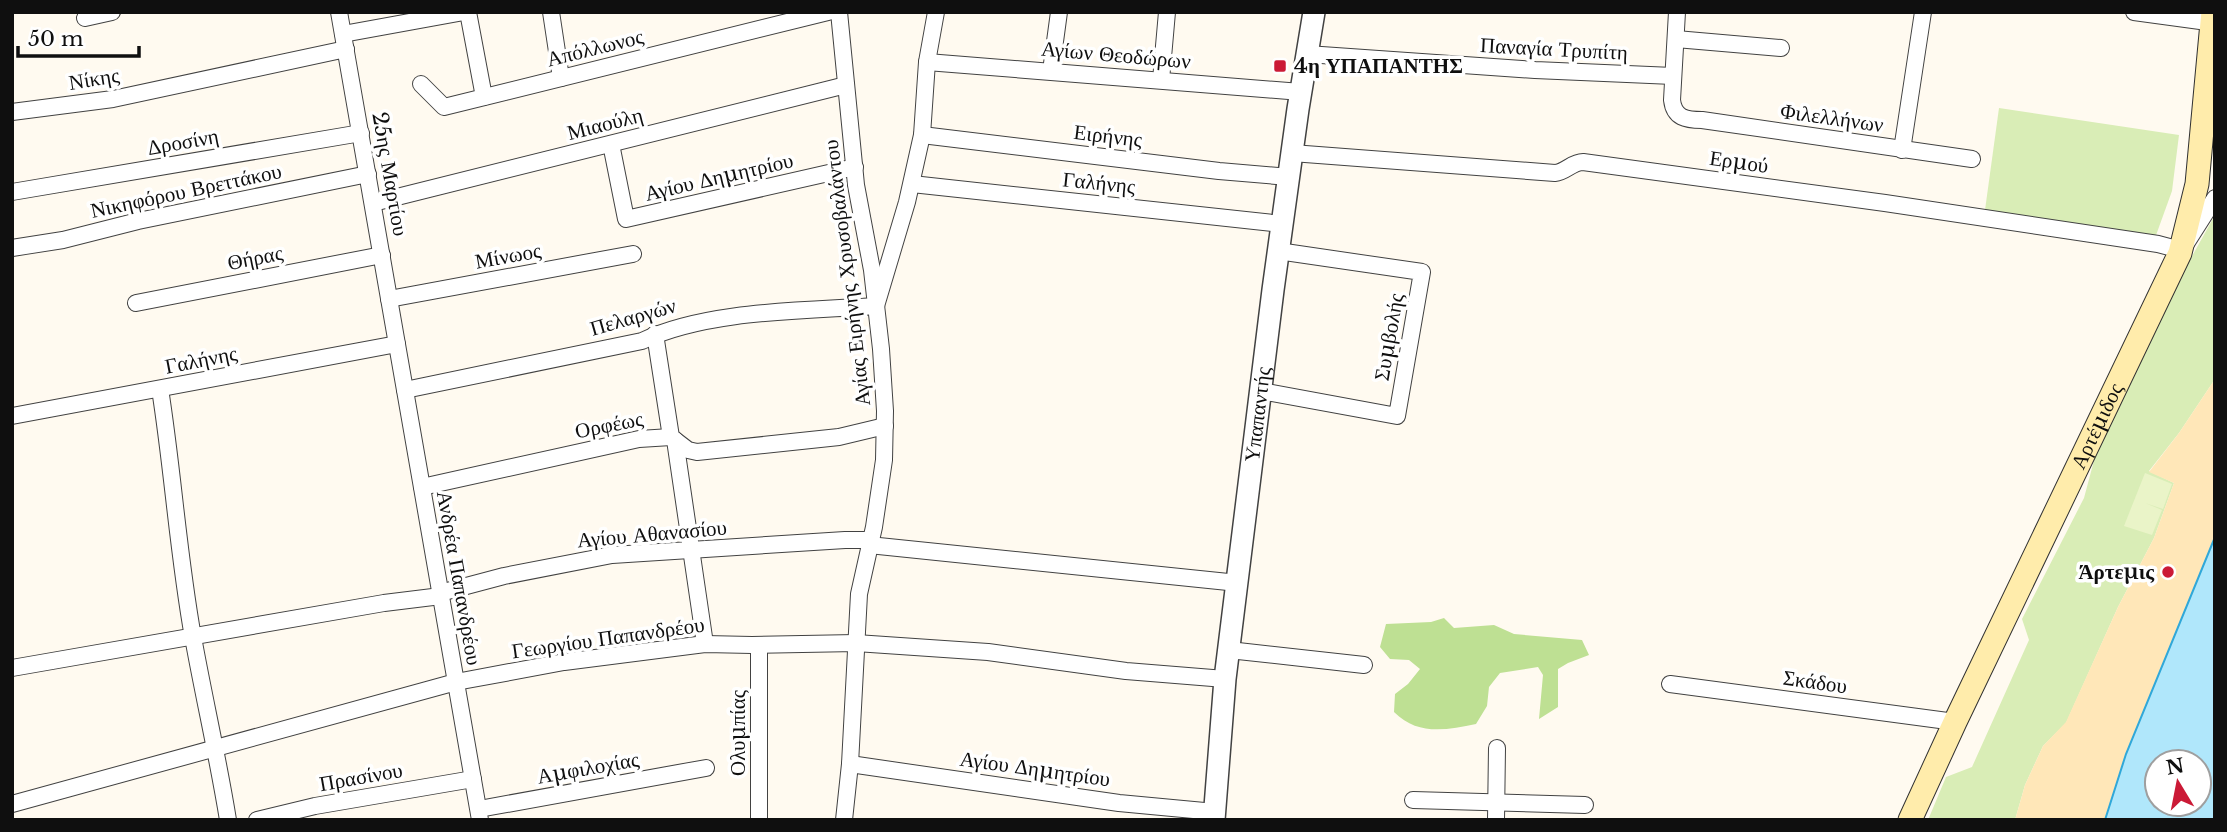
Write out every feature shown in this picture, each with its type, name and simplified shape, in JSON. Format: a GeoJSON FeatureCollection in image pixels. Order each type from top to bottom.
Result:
{"type":"FeatureCollection","features":[{"type":"Feature","properties":{"kind":"main road","name":"Αρτέμιδος"},"geometry":{"type":"LineString","coordinates":[[1910,820],[2180,253],[2199,172],[2213,19]]}},
{"type":"Feature","properties":{"kind":"street"},"geometry":{"type":"LineString","coordinates":[[85,18],[112,12]]}},
{"type":"Feature","properties":{"kind":"street","name":"25ης Μαρτίου"},"geometry":{"type":"LineString","coordinates":[[340,12],[397,344]]}},
{"type":"Feature","properties":{"kind":"street"},"geometry":{"type":"LineString","coordinates":[[466,12],[484,97]]}},
{"type":"Feature","properties":{"kind":"street","name":"Νίκης"},"geometry":{"type":"LineString","coordinates":[[12,112],[113,99],[466,12]]}},
{"type":"Feature","properties":{"kind":"street"},"geometry":{"type":"LineString","coordinates":[[551,12],[561,78]]}},
{"type":"Feature","properties":{"kind":"street","name":"Απόλλωνος"},"geometry":{"type":"LineString","coordinates":[[421,84],[444,107],[828,12]]}},
{"type":"Feature","properties":{"kind":"street","name":"Αγίας Ειρήνης Χρυσοβαλάντου"},"geometry":{"type":"LineString","coordinates":[[839,12],[855,167],[881,349],[885,426],[884,460],[859,594],[850,764],[844,820]]}},
{"type":"Feature","properties":{"kind":"street"},"geometry":{"type":"LineString","coordinates":[[876,306],[912,184],[922,135],[927,62],[936,12]]}},
{"type":"Feature","properties":{"kind":"street"},"geometry":{"type":"LineString","coordinates":[[1051,71],[1059,12]]}},
{"type":"Feature","properties":{"kind":"street"},"geometry":{"type":"LineString","coordinates":[[1161,80],[1167,12]]}},
{"type":"Feature","properties":{"kind":"street","name":"Υπαπαντής"},"geometry":{"type":"LineString","coordinates":[[1215,816],[1225,679],[1278,251],[1314,12]]}},
{"type":"Feature","properties":{"kind":"street"},"geometry":{"type":"LineString","coordinates":[[1672,76],[1677,12]]}},
{"type":"Feature","properties":{"kind":"street","name":"Φιλελλήνων"},"geometry":{"type":"LineString","coordinates":[[1672,76],[1673,109],[1687,120],[1902,150],[1923,12]]}},
{"type":"Feature","properties":{"kind":"street"},"geometry":{"type":"LineString","coordinates":[[2134,12],[2213,19]]}},
{"type":"Feature","properties":{"kind":"street"},"geometry":{"type":"LineString","coordinates":[[1676,39],[1781,48]]}},
{"type":"Feature","properties":{"kind":"street","name":"Παναγία Τρυπίτη"},"geometry":{"type":"LineString","coordinates":[[1307,54],[1535,70],[1672,76]]}},
{"type":"Feature","properties":{"kind":"street","name":"Αγίων Θεοδώρων"},"geometry":{"type":"LineString","coordinates":[[927,62],[1301,92]]}},
{"type":"Feature","properties":{"kind":"street","name":"Μιαούλη"},"geometry":{"type":"LineString","coordinates":[[373,203],[846,85]]}},
{"type":"Feature","properties":{"kind":"street","name":"Δροσίνη"},"geometry":{"type":"LineString","coordinates":[[12,192],[362,133]]}},
{"type":"Feature","properties":{"kind":"street","name":"Ειρήνης"},"geometry":{"type":"LineString","coordinates":[[922,135],[1289,177]]}},
{"type":"Feature","properties":{"kind":"street","name":"Αγίου Δημητρίου"},"geometry":{"type":"LineString","coordinates":[[611,144],[626,219],[855,167]]}},
{"type":"Feature","properties":{"kind":"street"},"geometry":{"type":"LineString","coordinates":[[1902,150],[1972,159]]}},
{"type":"Feature","properties":{"kind":"street","name":"Ερμού"},"geometry":{"type":"LineString","coordinates":[[1292,153],[1558,173],[1577,162],[1583,162],[2131,240],[2168,246],[2180,253]]}},
{"type":"Feature","properties":{"kind":"street","name":"Νικηφόρου Βρεττάκου"},"geometry":{"type":"LineString","coordinates":[[12,248],[63,240],[138,221],[368,174]]}},
{"type":"Feature","properties":{"kind":"street","name":"Γαλήνης"},"geometry":{"type":"LineString","coordinates":[[912,184],[1282,224]]}},
{"type":"Feature","properties":{"kind":"street"},"geometry":{"type":"LineString","coordinates":[[2180,253],[2215,198]]}},
{"type":"Feature","properties":{"kind":"street","name":"Συμβολής"},"geometry":{"type":"LineString","coordinates":[[1261,391],[1397,415],[1422,271],[1278,251]]}},
{"type":"Feature","properties":{"kind":"street","name":"Μίνωος"},"geometry":{"type":"LineString","coordinates":[[389,299],[634,254]]}},
{"type":"Feature","properties":{"kind":"street","name":"Θήρας"},"geometry":{"type":"LineString","coordinates":[[136,303],[382,255]]}},
{"type":"Feature","properties":{"kind":"street","name":"Πελαργών"},"geometry":{"type":"LineString","coordinates":[[405,390],[642,341],[691,323],[876,306]]}},
{"type":"Feature","properties":{"kind":"street"},"geometry":{"type":"LineString","coordinates":[[655,334],[705,644]]}},
{"type":"Feature","properties":{"kind":"street","name":"Γαλήνης"},"geometry":{"type":"LineString","coordinates":[[12,416],[397,344]]}},
{"type":"Feature","properties":{"kind":"street","name":"Ανδρέα Παπανδρέου"},"geometry":{"type":"LineString","coordinates":[[397,344],[480,815]]}},
{"type":"Feature","properties":{"kind":"street"},"geometry":{"type":"LineString","coordinates":[[160,388],[168,439],[174,511],[193,636],[229,820]]}},
{"type":"Feature","properties":{"kind":"street","name":"Ορφέως"},"geometry":{"type":"LineString","coordinates":[[422,487],[639,439],[673,439],[688,450],[698,452],[839,437],[885,426]]}},
{"type":"Feature","properties":{"kind":"street","name":"Αγίου Αθανασίου"},"geometry":{"type":"LineString","coordinates":[[12,668],[441,594],[504,576],[612,555],[845,540],[1238,583]]}},
{"type":"Feature","properties":{"kind":"street","name":"Γεωργίου Παπανδρέου"},"geometry":{"type":"LineString","coordinates":[[12,804],[456,682],[564,662],[705,644],[856,643],[988,652],[1126,671],[1225,679]]}},
{"type":"Feature","properties":{"kind":"street","name":"Ολυμπίας"},"geometry":{"type":"LineString","coordinates":[[759,645],[760,820]]}},
{"type":"Feature","properties":{"kind":"street"},"geometry":{"type":"LineString","coordinates":[[1229,650],[1364,664]]}},
{"type":"Feature","properties":{"kind":"street","name":"Σκάδου"},"geometry":{"type":"LineString","coordinates":[[1670,684],[1955,722]]}},
{"type":"Feature","properties":{"kind":"street"},"geometry":{"type":"LineString","coordinates":[[1496,748],[1496,811]]}},
{"type":"Feature","properties":{"kind":"street","name":"Αγίου Δημητρίου"},"geometry":{"type":"LineString","coordinates":[[850,764],[1215,816]]}},
{"type":"Feature","properties":{"kind":"street","name":"Αμφιλοχίας"},"geometry":{"type":"LineString","coordinates":[[480,815],[706,768]]}},
{"type":"Feature","properties":{"kind":"street","name":"Πρασίνου"},"geometry":{"type":"LineString","coordinates":[[257,820],[315,806],[473,779]]}},
{"type":"Feature","properties":{"kind":"street"},"geometry":{"type":"LineString","coordinates":[[1413,800],[1496,811],[1585,805]]}},
{"type":"Feature","properties":{"kind":"street"},"geometry":{"type":"LineString","coordinates":[[1118,820],[1119,803]]}},
{"type":"Feature","properties":{"kind":"green space"},"geometry":{"type":"Polygon","coordinates":[[[1999,108],[2179,135],[2172,191],[2155,238],[1985,210],[1999,108]]]}},
{"type":"Feature","properties":{"kind":"green space"},"geometry":{"type":"Polygon","coordinates":[[[2215,215],[2215,379],[2179,433],[2149,471],[2174,483],[2154,538],[2118,607],[2066,723],[2043,746],[2025,785],[2015,820],[1928,820],[1946,777],[1972,767],[2029,640],[2022,619],[2084,498],[2096,453],[2160,307],[2215,215]]]}},
{"type":"Feature","properties":{"kind":"green space"},"geometry":{"type":"Polygon","coordinates":[[[2145,473],[2172,484],[2163,509],[2145,503],[2162,510],[2152,535],[2124,526],[2145,473]]]}},
{"type":"Feature","properties":{"kind":"green space"},"geometry":{"type":"Polygon","coordinates":[[[1444,618],[1454,628],[1494,625],[1514,634],[1582,640],[1589,655],[1558,669],[1558,707],[1539,719],[1543,675],[1538,667],[1500,673],[1489,687],[1487,706],[1476,724],[1443,729],[1423,728],[1403,720],[1394,712],[1395,694],[1408,684],[1420,669],[1409,660],[1390,659],[1380,647],[1386,624],[1431,622],[1444,618]]]}},
{"type":"Feature","properties":{"kind":"sand","name":"Άρτεμις"},"geometry":{"type":"Polygon","coordinates":[[[2215,379],[2215,537],[2126,754],[2105,820],[2015,820],[2025,785],[2043,746],[2066,722],[2118,607],[2154,538],[2174,483],[2149,472],[2215,379]]]}},
{"type":"Feature","properties":{"kind":"water"},"geometry":{"type":"Polygon","coordinates":[[[2215,537],[2215,820],[2105,820],[2126,754],[2215,537]]]}},
{"type":"Feature","properties":{"kind":"place","name":"4η ΥΠΑΠΑΝΤΗΣ"},"geometry":{"type":"Point","coordinates":[1280,66]}},
{"type":"Feature","properties":{"kind":"place","name":"Άρτεμις"},"geometry":{"type":"Point","coordinates":[2168,572]}}]}
